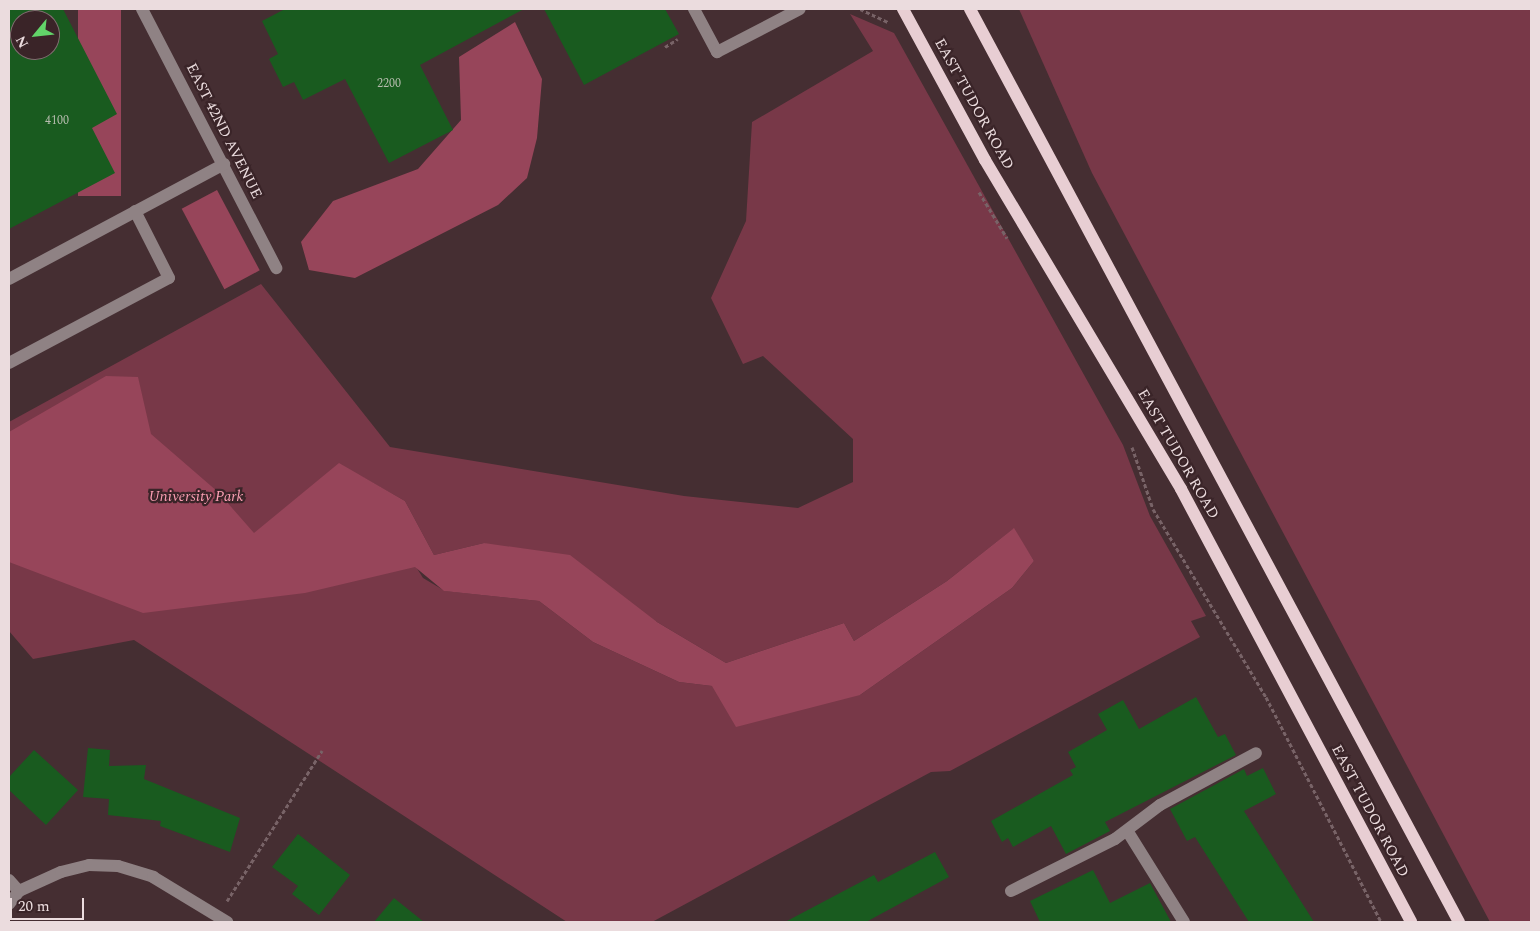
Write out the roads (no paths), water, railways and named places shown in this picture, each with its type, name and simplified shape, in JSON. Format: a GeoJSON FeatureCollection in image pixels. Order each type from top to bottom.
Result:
{"type":"FeatureCollection","features":[{"type":"Feature","properties":{"kind":"main road","name":"EAST TUDOR ROAD"},"geometry":{"type":"LineString","coordinates":[[903,9],[993,173],[1181,488],[1411,922]]}},
{"type":"Feature","properties":{"kind":"main road","name":"EAST TUDOR ROAD"},"geometry":{"type":"LineString","coordinates":[[970,9],[1459,922]]}},
{"type":"Feature","properties":{"kind":"street","name":"EAST 42ND AVENUE"},"geometry":{"type":"LineString","coordinates":[[142,9],[224,164],[276,268]]}},
{"type":"Feature","properties":{"kind":"street"},"geometry":{"type":"LineString","coordinates":[[695,9],[717,52],[800,9]]}},
{"type":"Feature","properties":{"kind":"street"},"geometry":{"type":"LineString","coordinates":[[9,278],[224,164]]}},
{"type":"Feature","properties":{"kind":"street"},"geometry":{"type":"LineString","coordinates":[[9,364],[170,278],[135,211]]}},
{"type":"Feature","properties":{"kind":"street"},"geometry":{"type":"LineString","coordinates":[[1011,891],[1128,832],[1160,805],[1256,753]]}},
{"type":"Feature","properties":{"kind":"street"},"geometry":{"type":"LineString","coordinates":[[1128,832],[1184,922]]}},
{"type":"Feature","properties":{"kind":"street"},"geometry":{"type":"LineString","coordinates":[[9,904],[19,891],[88,865],[118,866],[153,878],[222,919]]}},
{"type":"Feature","properties":{"kind":"street"},"geometry":{"type":"LineString","coordinates":[[9,880],[19,891]]}},
{"type":"Feature","properties":{"kind":"park label","name":"University Park"},"geometry":{"type":"Point","coordinates":[196,497]}}]}
